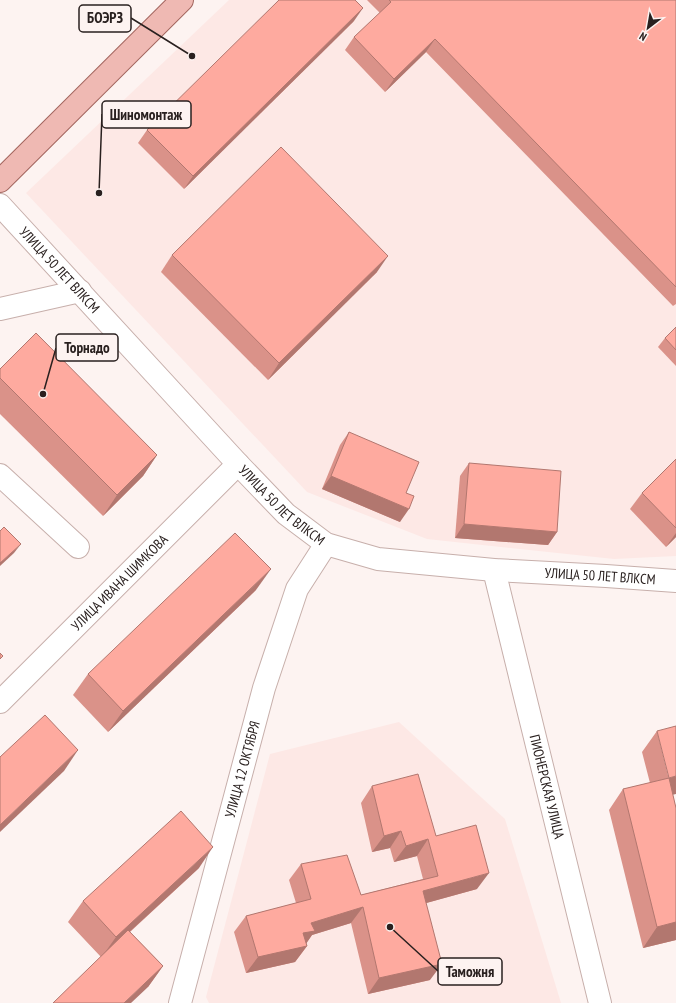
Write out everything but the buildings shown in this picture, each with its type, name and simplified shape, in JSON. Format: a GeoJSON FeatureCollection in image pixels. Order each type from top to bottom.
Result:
{"type":"FeatureCollection","features":[{"type":"Feature","properties":{"kind":"main road"},"geometry":{"type":"LineString","coordinates":[[0,181],[182,0]]}},
{"type":"Feature","properties":{"kind":"street","name":"УЛИЦА 50 ЛЕТ ВЛКСМ"},"geometry":{"type":"LineString","coordinates":[[0,205],[238,464],[286,514],[326,544],[378,559],[494,570],[676,581]]}},
{"type":"Feature","properties":{"kind":"street"},"geometry":{"type":"LineString","coordinates":[[0,309],[80,291]]}},
{"type":"Feature","properties":{"kind":"street","name":"УЛИЦА ИВАНА ШИМКОВА"},"geometry":{"type":"LineString","coordinates":[[0,702],[238,464]]}},
{"type":"Feature","properties":{"kind":"street"},"geometry":{"type":"LineString","coordinates":[[0,474],[78,547]]}},
{"type":"Feature","properties":{"kind":"street","name":"УЛИЦА 12 ОКТЯБРЯ"},"geometry":{"type":"LineString","coordinates":[[180,1003],[264,688],[296,589],[326,544]]}},
{"type":"Feature","properties":{"kind":"street","name":"ПИОНЕРСКАЯ УЛИЦА"},"geometry":{"type":"LineString","coordinates":[[494,570],[600,1003]]}},
{"type":"Feature","properties":{"kind":"shaded area"},"geometry":{"type":"Polygon","coordinates":[[[229,0],[676,0],[676,556],[614,559],[427,539],[307,492],[26,193],[229,0]]]}},
{"type":"Feature","properties":{"kind":"shaded area"},"geometry":{"type":"Polygon","coordinates":[[[399,722],[505,819],[561,1003],[209,1003],[206,997],[270,754],[399,722]]]}},
{"type":"Feature","properties":{"kind":"place","name":"БОЭРЗ"},"geometry":{"type":"Point","coordinates":[192,56]}},
{"type":"Feature","properties":{"kind":"place","name":"Шиномонтаж"},"geometry":{"type":"Point","coordinates":[99,193]}},
{"type":"Feature","properties":{"kind":"place","name":"Торнадо"},"geometry":{"type":"Point","coordinates":[43,394]}},
{"type":"Feature","properties":{"kind":"place","name":"Таможня"},"geometry":{"type":"Point","coordinates":[390,927]}}]}
